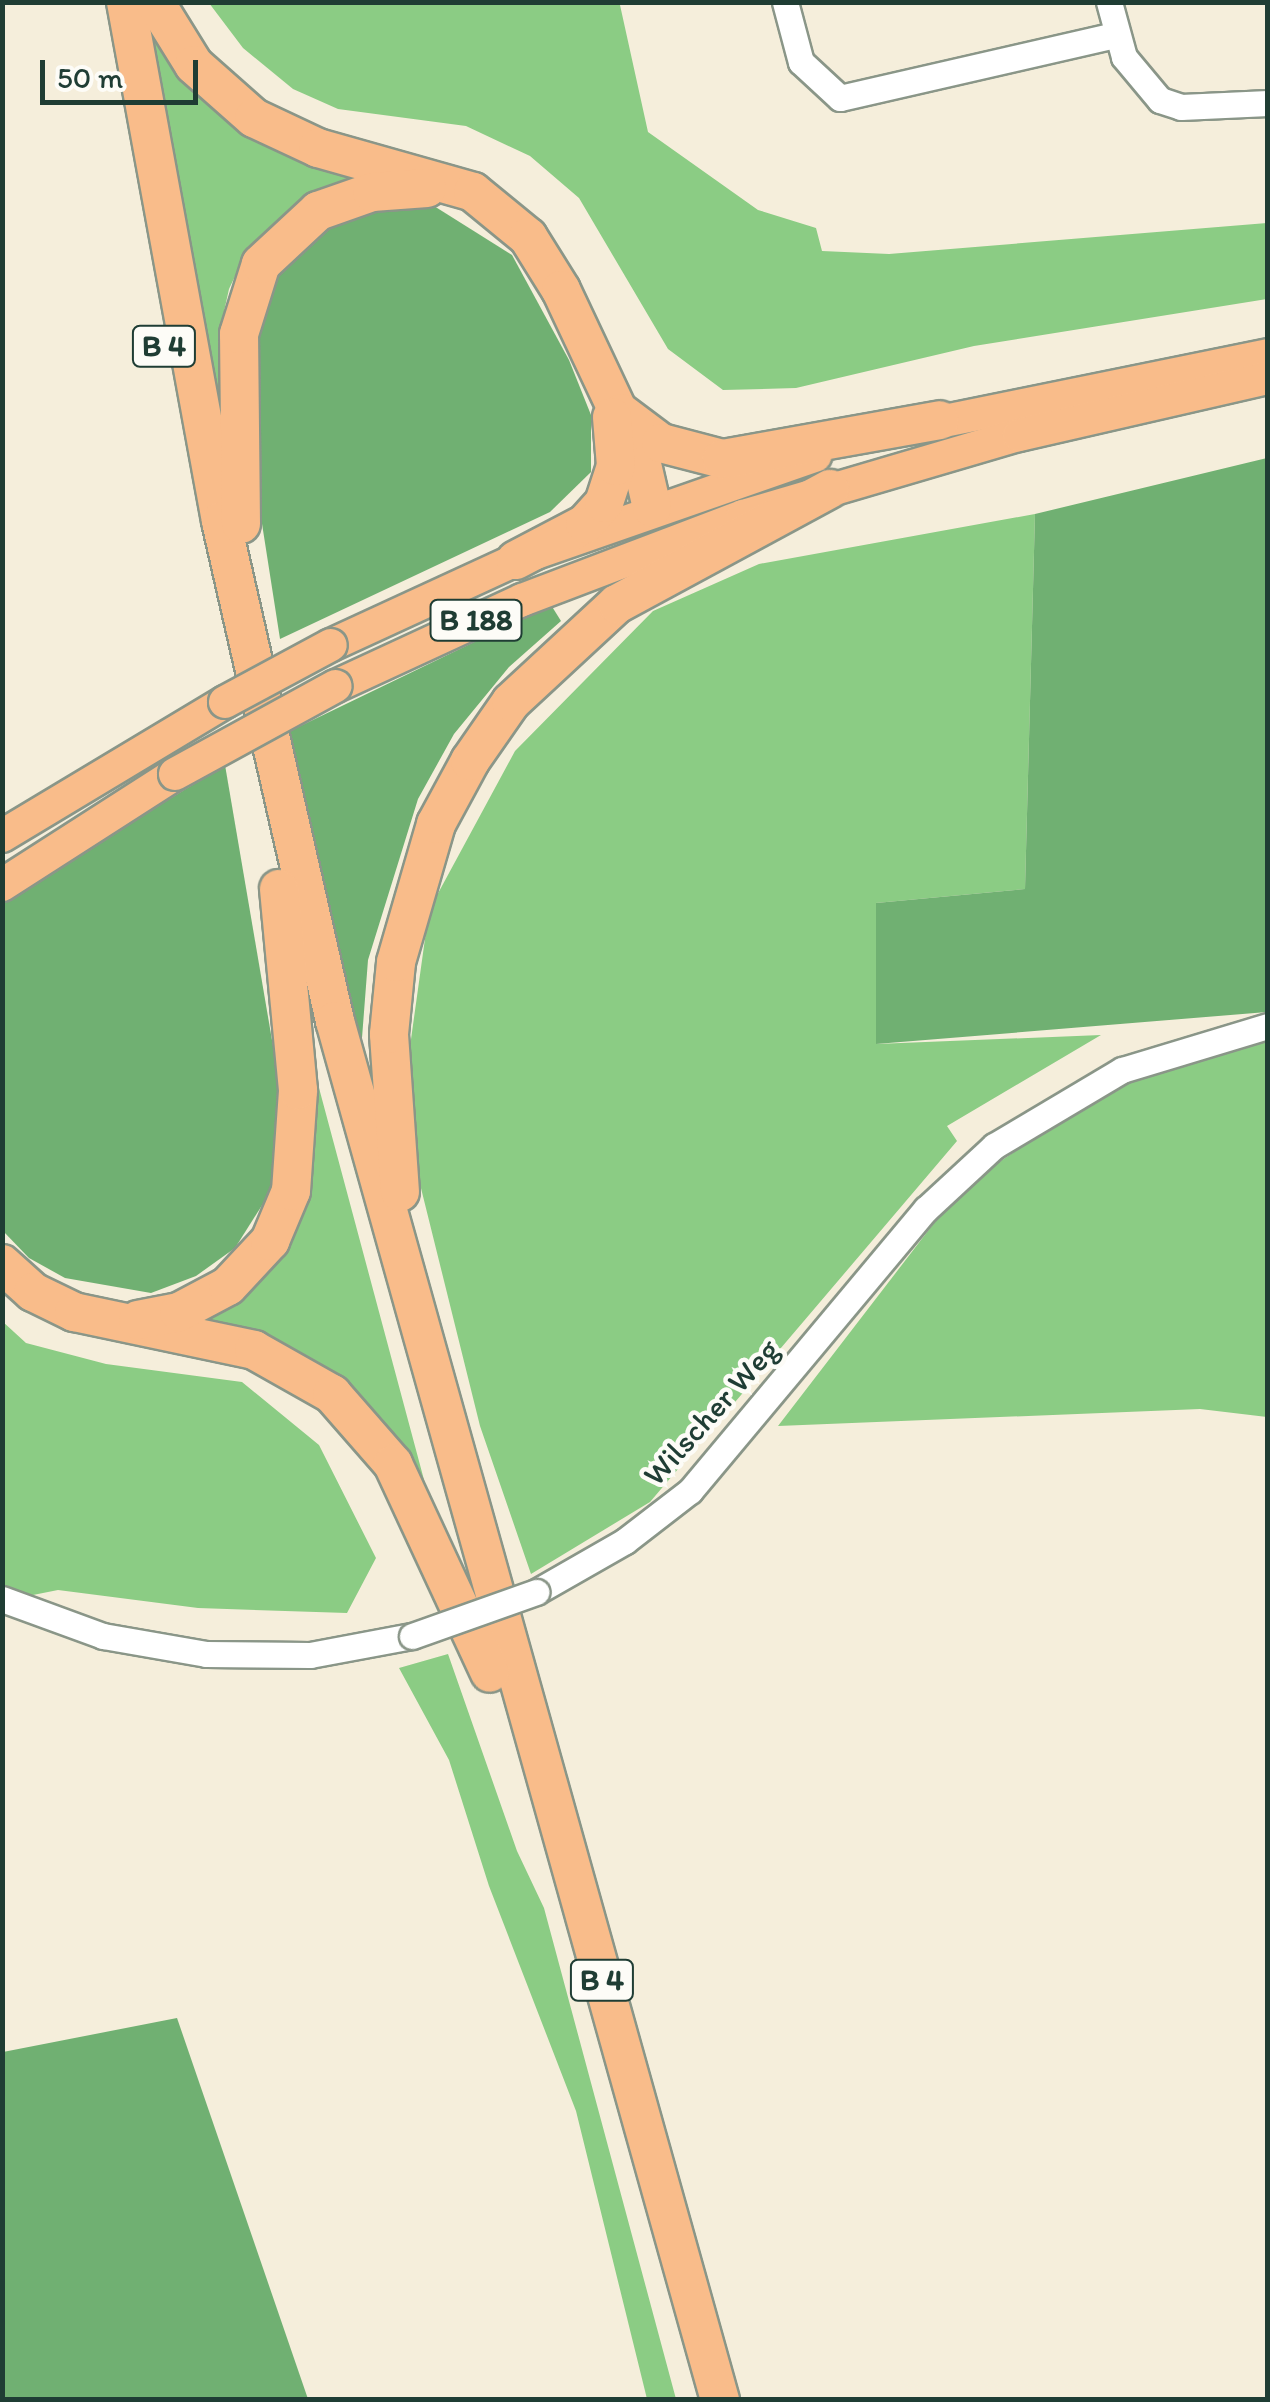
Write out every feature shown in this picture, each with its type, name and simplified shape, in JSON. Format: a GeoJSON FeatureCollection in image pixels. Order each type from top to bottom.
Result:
{"type":"FeatureCollection","features":[{"type":"Feature","properties":{"kind":"highway","name":"B 4"},"geometry":{"type":"LineString","coordinates":[[102,2],[192,490],[279,889],[490,1673],[696,2400]]}},
{"type":"Feature","properties":{"kind":"highway","name":"B 4"},"geometry":{"type":"LineString","coordinates":[[126,2],[251,666],[418,1334],[720,2400]]}},
{"type":"Feature","properties":{"kind":"highway"},"geometry":{"type":"LineString","coordinates":[[155,2],[194,65],[254,118],[318,148],[454,184],[511,220],[544,257],[648,476],[652,508]]}},
{"type":"Feature","properties":{"kind":"highway"},"geometry":{"type":"LineString","coordinates":[[251,666],[236,389],[239,334],[261,264],[318,211],[386,190],[453,192],[511,220]]}},
{"type":"Feature","properties":{"kind":"highway"},"geometry":{"type":"LineString","coordinates":[[609,400],[662,443],[722,458],[940,420]]}},
{"type":"Feature","properties":{"kind":"highway"},"geometry":{"type":"LineString","coordinates":[[516,560],[585,524],[604,503],[616,456],[609,400]]}},
{"type":"Feature","properties":{"kind":"highway"},"geometry":{"type":"LineString","coordinates":[[418,1334],[393,1128],[390,1034],[403,927],[436,824],[511,702],[561,650],[678,566],[830,489]]}},
{"type":"Feature","properties":{"kind":"highway"},"geometry":{"type":"LineString","coordinates":[[99,1320],[152,1319],[204,1301],[252,1264],[281,1219],[299,1124],[279,889]]}},
{"type":"Feature","properties":{"kind":"highway"},"geometry":{"type":"LineString","coordinates":[[2,1264],[34,1292],[99,1320],[254,1350],[332,1394],[393,1464],[490,1673]]}},
{"type":"Feature","properties":{"kind":"main road","name":"B 188"},"geometry":{"type":"LineString","coordinates":[[2,836],[168,734],[331,645],[516,560],[652,508],[940,420],[1268,355]]}},
{"type":"Feature","properties":{"kind":"main road","name":"B 188"},"geometry":{"type":"LineString","coordinates":[[2,884],[176,774],[336,686],[619,561],[830,489],[1019,435],[1268,378]]}},
{"type":"Feature","properties":{"kind":"main road"},"geometry":{"type":"LineString","coordinates":[[619,561],[646,531],[652,508]]}},
{"type":"Feature","properties":{"kind":"street"},"geometry":{"type":"LineString","coordinates":[[785,2],[801,62],[840,98],[1116,34]]}},
{"type":"Feature","properties":{"kind":"street"},"geometry":{"type":"LineString","coordinates":[[1109,2],[1116,34],[1136,79],[1160,100],[1181,107],[1268,103]]}},
{"type":"Feature","properties":{"kind":"street","name":"Wilscher Weg"},"geometry":{"type":"LineString","coordinates":[[2,1600],[104,1636],[206,1654],[310,1655],[412,1636],[536,1592],[625,1541],[690,1491],[916,1220],[994,1146],[1122,1070],[1268,1026]]}},
{"type":"Feature","properties":{"kind":"green space"},"geometry":{"type":"Polygon","coordinates":[[[143,3],[170,51],[376,173],[304,196],[247,251],[229,289],[219,334],[223,443],[143,3]]]}},
{"type":"Feature","properties":{"kind":"green space"},"geometry":{"type":"Polygon","coordinates":[[[209,3],[628,3],[620,5],[648,132],[758,210],[816,228],[822,251],[889,254],[1267,223],[1267,299],[974,346],[796,388],[723,390],[668,349],[579,198],[530,156],[466,126],[338,109],[293,89],[243,48],[209,3]]]}},
{"type":"Feature","properties":{"kind":"green space"},"geometry":{"type":"Polygon","coordinates":[[[391,200],[434,206],[512,255],[569,360],[591,415],[591,472],[550,512],[280,639],[255,479],[248,357],[272,267],[319,222],[391,200]]]}},
{"type":"Feature","properties":{"kind":"green space"},"geometry":{"type":"Polygon","coordinates":[[[1267,458],[1267,1012],[876,1044],[876,903],[1025,889],[1035,514],[1267,458]]]}},
{"type":"Feature","properties":{"kind":"green space"},"geometry":{"type":"Polygon","coordinates":[[[1035,514],[1025,889],[876,903],[876,1044],[1101,1035],[947,1126],[957,1141],[650,1502],[531,1574],[480,1426],[415,1164],[407,1068],[429,910],[515,751],[653,611],[759,564],[1035,514]]]}},
{"type":"Feature","properties":{"kind":"green space"},"geometry":{"type":"Polygon","coordinates":[[[551,605],[561,621],[509,667],[454,734],[418,799],[368,960],[361,1051],[288,732],[551,605]]]}},
{"type":"Feature","properties":{"kind":"green space"},"geometry":{"type":"Polygon","coordinates":[[[225,765],[280,1087],[271,1191],[235,1248],[196,1276],[151,1293],[65,1278],[29,1258],[3,1231],[3,901],[225,765]]]}},
{"type":"Feature","properties":{"kind":"green space"},"geometry":{"type":"Polygon","coordinates":[[[300,1017],[438,1532],[381,1427],[187,1317],[269,1261],[300,1017]]]}},
{"type":"Feature","properties":{"kind":"green space"},"geometry":{"type":"Polygon","coordinates":[[[1267,1040],[1267,1417],[1200,1409],[778,1426],[941,1214],[989,1169],[1105,1090],[1267,1040]]]}},
{"type":"Feature","properties":{"kind":"green space"},"geometry":{"type":"Polygon","coordinates":[[[2,1321],[26,1343],[106,1364],[242,1382],[319,1445],[376,1558],[347,1613],[198,1608],[58,1590],[3,1601],[2,1321]]]}},
{"type":"Feature","properties":{"kind":"green space"},"geometry":{"type":"Polygon","coordinates":[[[448,1654],[517,1851],[544,1908],[676,2399],[647,2399],[576,2111],[489,1886],[449,1760],[399,1668],[448,1654]]]}},
{"type":"Feature","properties":{"kind":"green space"},"geometry":{"type":"Polygon","coordinates":[[[177,2018],[308,2399],[3,2399],[3,2052],[177,2018]]]}}]}
